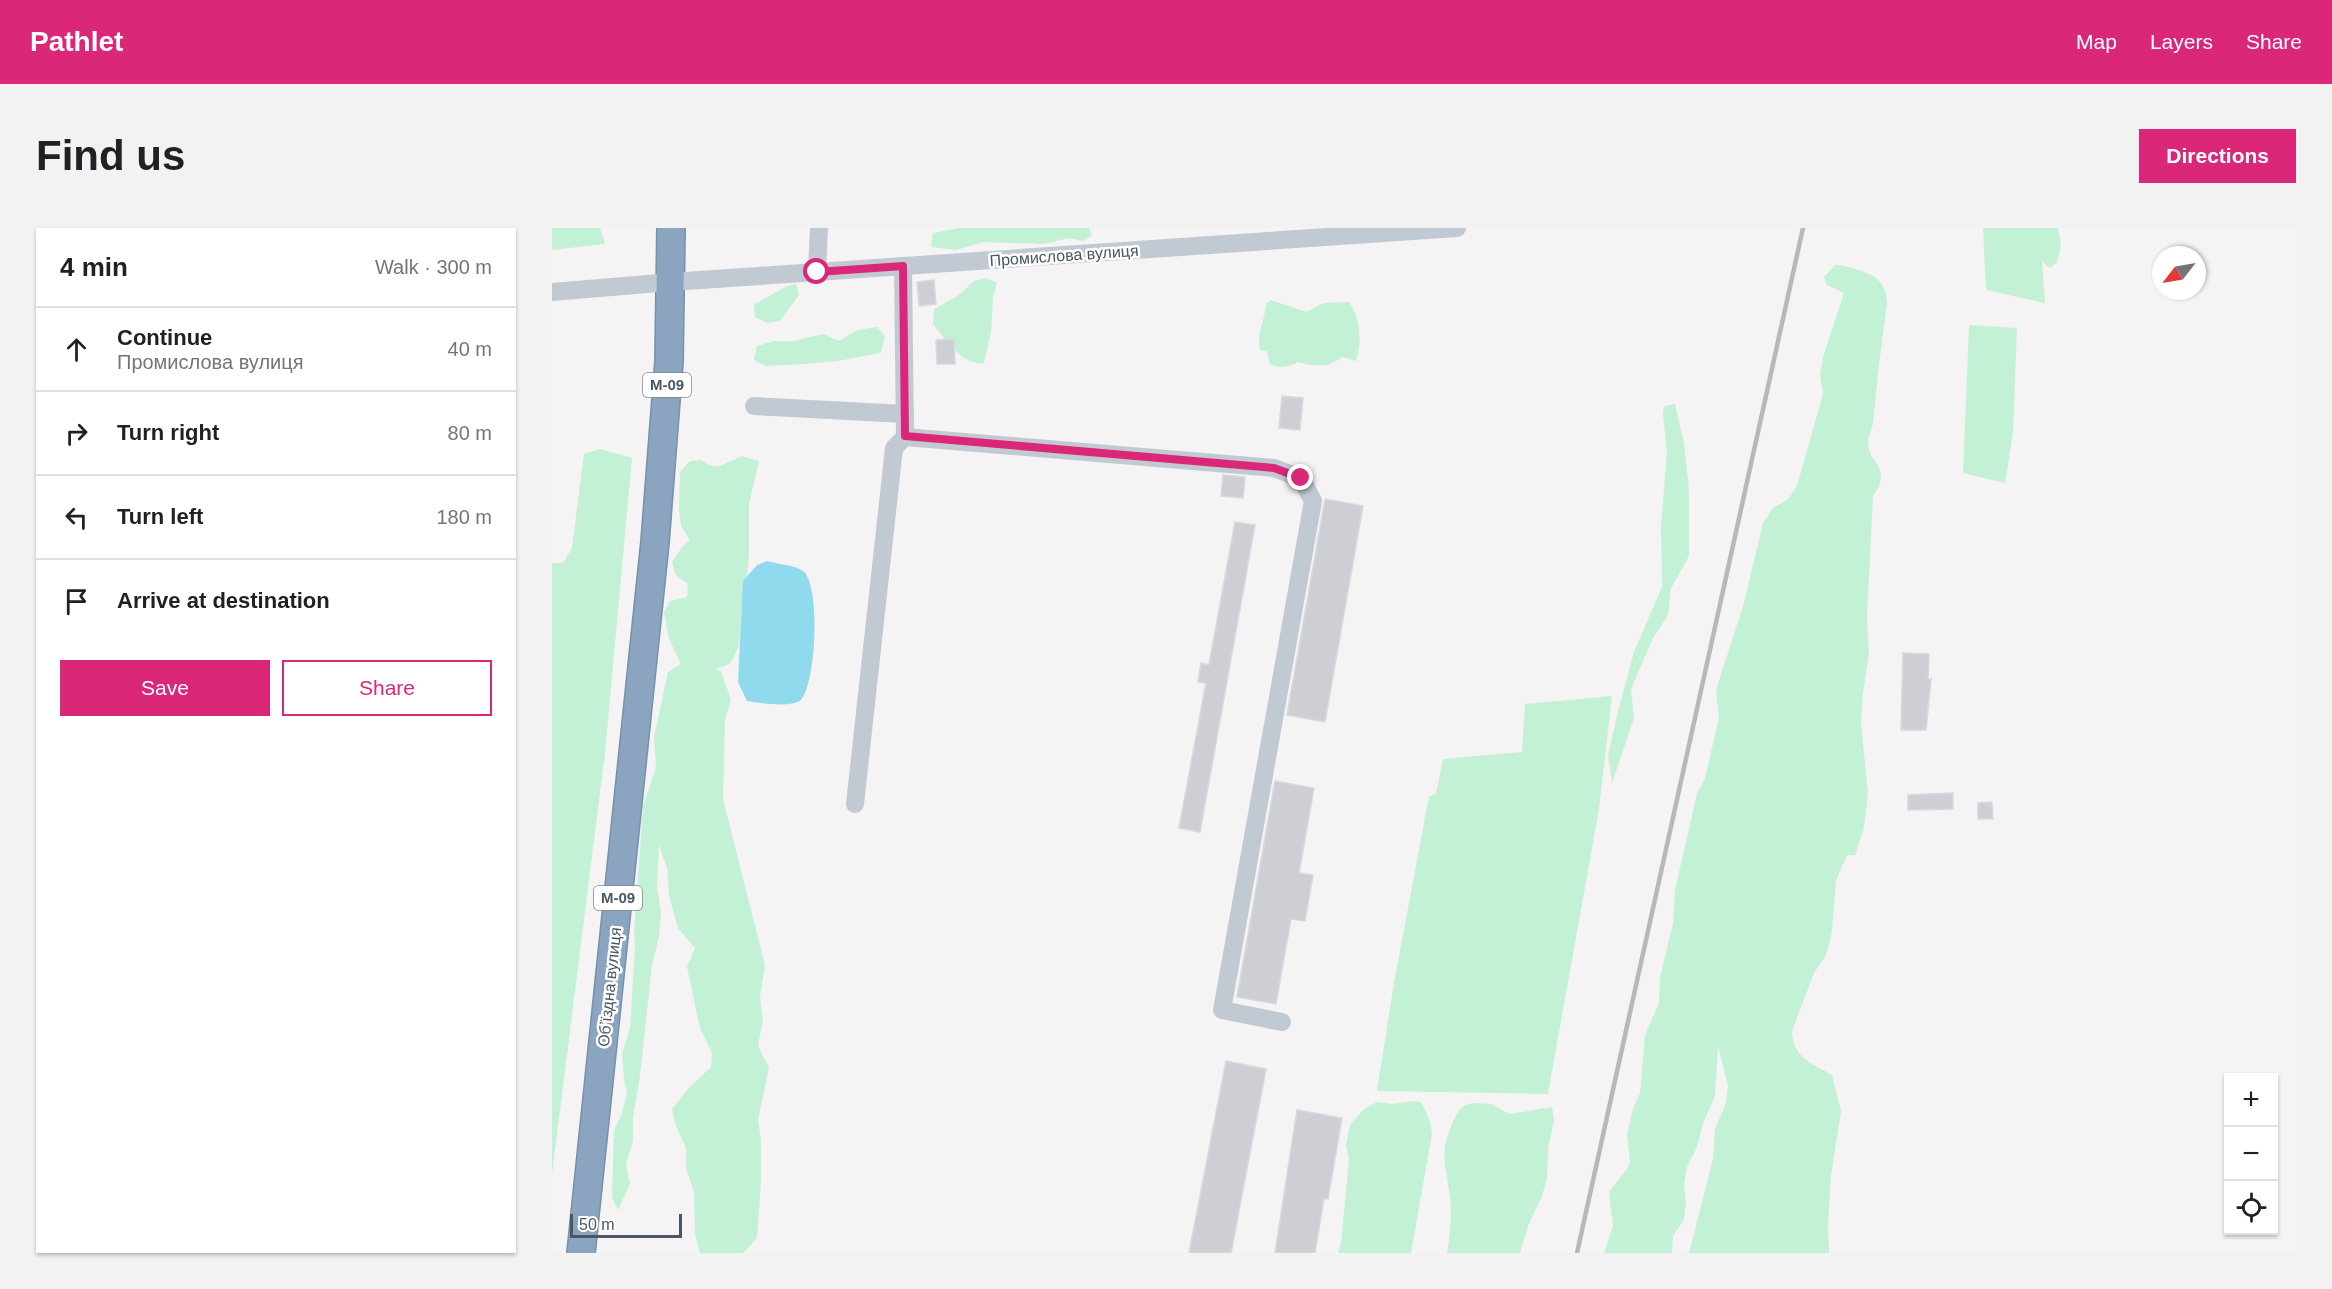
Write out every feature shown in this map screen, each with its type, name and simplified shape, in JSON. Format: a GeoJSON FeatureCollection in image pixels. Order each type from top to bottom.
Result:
{"type":"FeatureCollection","features":[{"type":"Feature","properties":{"kind":"highway","name":"М-09"},"geometry":{"type":"LineString","coordinates":[[671,228],[671,282]]}},
{"type":"Feature","properties":{"kind":"highway","name":"Обʼїздна вулиця"},"geometry":{"type":"LineString","coordinates":[[581,1253],[655,542],[669,361],[671,282]]}},
{"type":"Feature","properties":{"kind":"street"},"geometry":{"type":"LineString","coordinates":[[817,272],[819,228]]}},
{"type":"Feature","properties":{"kind":"street","name":"Промислова вулиця"},"geometry":{"type":"LineString","coordinates":[[552,292],[1457,228]]}},
{"type":"Feature","properties":{"kind":"street"},"geometry":{"type":"LineString","coordinates":[[855,804],[894,448],[905,436],[903,266]]}},
{"type":"Feature","properties":{"kind":"street"},"geometry":{"type":"LineString","coordinates":[[754,406],[905,414]]}},
{"type":"Feature","properties":{"kind":"street"},"geometry":{"type":"LineString","coordinates":[[905,436],[1274,468],[1301,478],[1313,501],[1222,1010],[1282,1022]]}},
{"type":"Feature","properties":{"kind":"green space"},"geometry":{"type":"Polygon","coordinates":[[[552,228],[600,228],[605,244],[552,250],[552,228]]]}},
{"type":"Feature","properties":{"kind":"green space"},"geometry":{"type":"Polygon","coordinates":[[[959,228],[1089,228],[1092,235],[1084,241],[1069,238],[1044,244],[984,242],[956,250],[931,247],[933,233],[959,228]]]}},
{"type":"Feature","properties":{"kind":"green space"},"geometry":{"type":"Polygon","coordinates":[[[1983,228],[2058,228],[2061,245],[2057,262],[2050,268],[2042,261],[2045,303],[1986,290],[1983,228]]]}},
{"type":"Feature","properties":{"kind":"green space"},"geometry":{"type":"Polygon","coordinates":[[[1835,265],[1859,270],[1880,281],[1885,290],[1887,304],[1873,423],[1868,441],[1871,455],[1878,466],[1881,478],[1873,496],[1867,619],[1869,653],[1861,724],[1868,793],[1864,828],[1855,855],[1847,855],[1836,881],[1828,949],[1814,973],[1792,1031],[1796,1047],[1805,1059],[1832,1075],[1841,1111],[1831,1176],[1829,1253],[1689,1253],[1713,1159],[1715,1129],[1726,1103],[1728,1086],[1718,1046],[1715,1096],[1703,1123],[1697,1147],[1687,1167],[1684,1184],[1686,1203],[1684,1220],[1673,1236],[1672,1253],[1604,1253],[1613,1226],[1609,1192],[1627,1169],[1630,1161],[1627,1134],[1633,1109],[1640,1093],[1645,1035],[1659,1003],[1660,978],[1673,923],[1675,890],[1697,794],[1705,778],[1719,718],[1716,690],[1744,603],[1763,523],[1773,508],[1788,499],[1797,486],[1823,394],[1820,376],[1823,357],[1844,293],[1827,285],[1824,277],[1835,265]]]}},
{"type":"Feature","properties":{"kind":"green space"},"geometry":{"type":"Polygon","coordinates":[[[986,278],[997,283],[993,298],[991,332],[984,363],[976,363],[955,350],[933,324],[934,309],[959,295],[974,281],[986,278]]]}},
{"type":"Feature","properties":{"kind":"green space"},"geometry":{"type":"Polygon","coordinates":[[[796,284],[799,295],[780,321],[767,323],[755,317],[754,304],[796,284]]]}},
{"type":"Feature","properties":{"kind":"green space"},"geometry":{"type":"Polygon","coordinates":[[[1271,300],[1306,312],[1324,303],[1349,302],[1356,316],[1359,331],[1356,361],[1343,357],[1328,365],[1298,362],[1280,367],[1270,364],[1267,351],[1260,350],[1259,338],[1266,304],[1271,300]]]}},
{"type":"Feature","properties":{"kind":"green space"},"geometry":{"type":"Polygon","coordinates":[[[1969,325],[2017,328],[2013,433],[2005,483],[1963,473],[1969,325]]]}},
{"type":"Feature","properties":{"kind":"green space"},"geometry":{"type":"Polygon","coordinates":[[[877,327],[885,336],[881,353],[838,361],[804,364],[766,366],[754,360],[757,346],[775,341],[793,341],[823,334],[839,341],[857,330],[877,327]]]}},
{"type":"Feature","properties":{"kind":"green space"},"geometry":{"type":"Polygon","coordinates":[[[1675,404],[1684,443],[1689,491],[1689,556],[1671,588],[1668,615],[1652,640],[1631,689],[1634,718],[1612,783],[1608,755],[1618,711],[1634,652],[1662,587],[1661,526],[1667,452],[1663,414],[1664,406],[1675,404]]]}},
{"type":"Feature","properties":{"kind":"green space"},"geometry":{"type":"Polygon","coordinates":[[[600,449],[632,458],[605,753],[552,1174],[552,563],[563,563],[572,548],[584,454],[600,449]]]}},
{"type":"Feature","properties":{"kind":"green space"},"geometry":{"type":"Polygon","coordinates":[[[742,456],[759,461],[749,504],[749,557],[743,588],[739,646],[730,664],[715,669],[721,671],[731,700],[725,720],[723,799],[765,965],[760,996],[763,1020],[758,1046],[769,1068],[758,1120],[761,1140],[761,1182],[757,1238],[743,1253],[700,1253],[695,1235],[694,1192],[686,1168],[686,1148],[675,1124],[672,1109],[688,1089],[711,1067],[712,1053],[700,1028],[687,967],[695,948],[678,928],[669,895],[667,868],[659,845],[657,887],[661,912],[659,937],[652,965],[640,1076],[633,1117],[633,1141],[626,1164],[630,1184],[618,1210],[612,1198],[614,1130],[627,1094],[622,1054],[630,1028],[643,807],[656,767],[654,737],[668,672],[681,664],[669,639],[664,612],[670,601],[687,597],[688,584],[675,574],[672,562],[690,540],[681,526],[680,472],[690,461],[701,460],[718,467],[742,456]]]}},
{"type":"Feature","properties":{"kind":"green space"},"geometry":{"type":"Polygon","coordinates":[[[1612,696],[1599,809],[1548,1094],[1377,1091],[1394,983],[1429,796],[1436,794],[1443,759],[1522,752],[1525,704],[1612,696]]]}},
{"type":"Feature","properties":{"kind":"green space"},"geometry":{"type":"Polygon","coordinates":[[[1377,1102],[1391,1104],[1421,1102],[1430,1121],[1432,1134],[1411,1253],[1338,1253],[1341,1243],[1349,1160],[1346,1145],[1350,1125],[1364,1109],[1377,1102]]]}},
{"type":"Feature","properties":{"kind":"green space"},"geometry":{"type":"Polygon","coordinates":[[[1473,1103],[1491,1104],[1510,1114],[1552,1107],[1554,1121],[1548,1148],[1547,1178],[1520,1253],[1447,1253],[1451,1211],[1444,1158],[1446,1141],[1459,1111],[1473,1103]]]}},
{"type":"Feature","properties":{"kind":"water"},"geometry":{"type":"Polygon","coordinates":[[[767,561],[803,571],[809,580],[812,595],[814,634],[810,675],[801,700],[790,704],[747,701],[738,682],[743,581],[757,565],[767,561]]]}},
{"type":"Feature","properties":{"kind":"building"},"geometry":{"type":"Polygon","coordinates":[[[934,280],[936,304],[919,306],[917,282],[934,280]]]}},
{"type":"Feature","properties":{"kind":"building"},"geometry":{"type":"Polygon","coordinates":[[[954,339],[955,364],[937,364],[936,340],[954,339]]]}},
{"type":"Feature","properties":{"kind":"building"},"geometry":{"type":"Polygon","coordinates":[[[1282,396],[1303,398],[1300,430],[1279,428],[1282,396]]]}},
{"type":"Feature","properties":{"kind":"building"},"geometry":{"type":"Polygon","coordinates":[[[1223,475],[1245,477],[1243,498],[1221,496],[1223,475]]]}},
{"type":"Feature","properties":{"kind":"building"},"geometry":{"type":"Polygon","coordinates":[[[1325,499],[1363,506],[1325,722],[1287,715],[1325,499]]]}},
{"type":"Feature","properties":{"kind":"building"},"geometry":{"type":"Polygon","coordinates":[[[1235,522],[1255,525],[1200,832],[1179,828],[1206,683],[1198,682],[1201,663],[1209,665],[1235,522]]]}},
{"type":"Feature","properties":{"kind":"building"},"geometry":{"type":"Polygon","coordinates":[[[1903,653],[1929,654],[1928,679],[1931,679],[1926,730],[1901,730],[1903,653]]]}},
{"type":"Feature","properties":{"kind":"building"},"geometry":{"type":"Polygon","coordinates":[[[1275,781],[1314,788],[1299,873],[1313,875],[1305,921],[1291,919],[1276,1004],[1237,997],[1275,781]]]}},
{"type":"Feature","properties":{"kind":"building"},"geometry":{"type":"Polygon","coordinates":[[[1953,793],[1953,809],[1908,810],[1908,795],[1953,793]]]}},
{"type":"Feature","properties":{"kind":"building"},"geometry":{"type":"Polygon","coordinates":[[[1992,802],[1993,819],[1978,819],[1978,803],[1992,802]]]}},
{"type":"Feature","properties":{"kind":"building"},"geometry":{"type":"Polygon","coordinates":[[[1226,1061],[1266,1069],[1231,1253],[1189,1253],[1226,1061]]]}},
{"type":"Feature","properties":{"kind":"building"},"geometry":{"type":"Polygon","coordinates":[[[1297,1110],[1342,1118],[1328,1199],[1324,1198],[1315,1253],[1275,1253],[1297,1110]]]}},
{"type":"Feature","properties":{"kind":"railway"},"geometry":{"type":"LineString","coordinates":[[1577,1253],[1803,228]]}},
{"type":"Feature","properties":{"kind":"route"},"geometry":{"type":"LineString","coordinates":[[817,272],[903,266],[905,436],[1274,468],[1301,478]]}}]}
